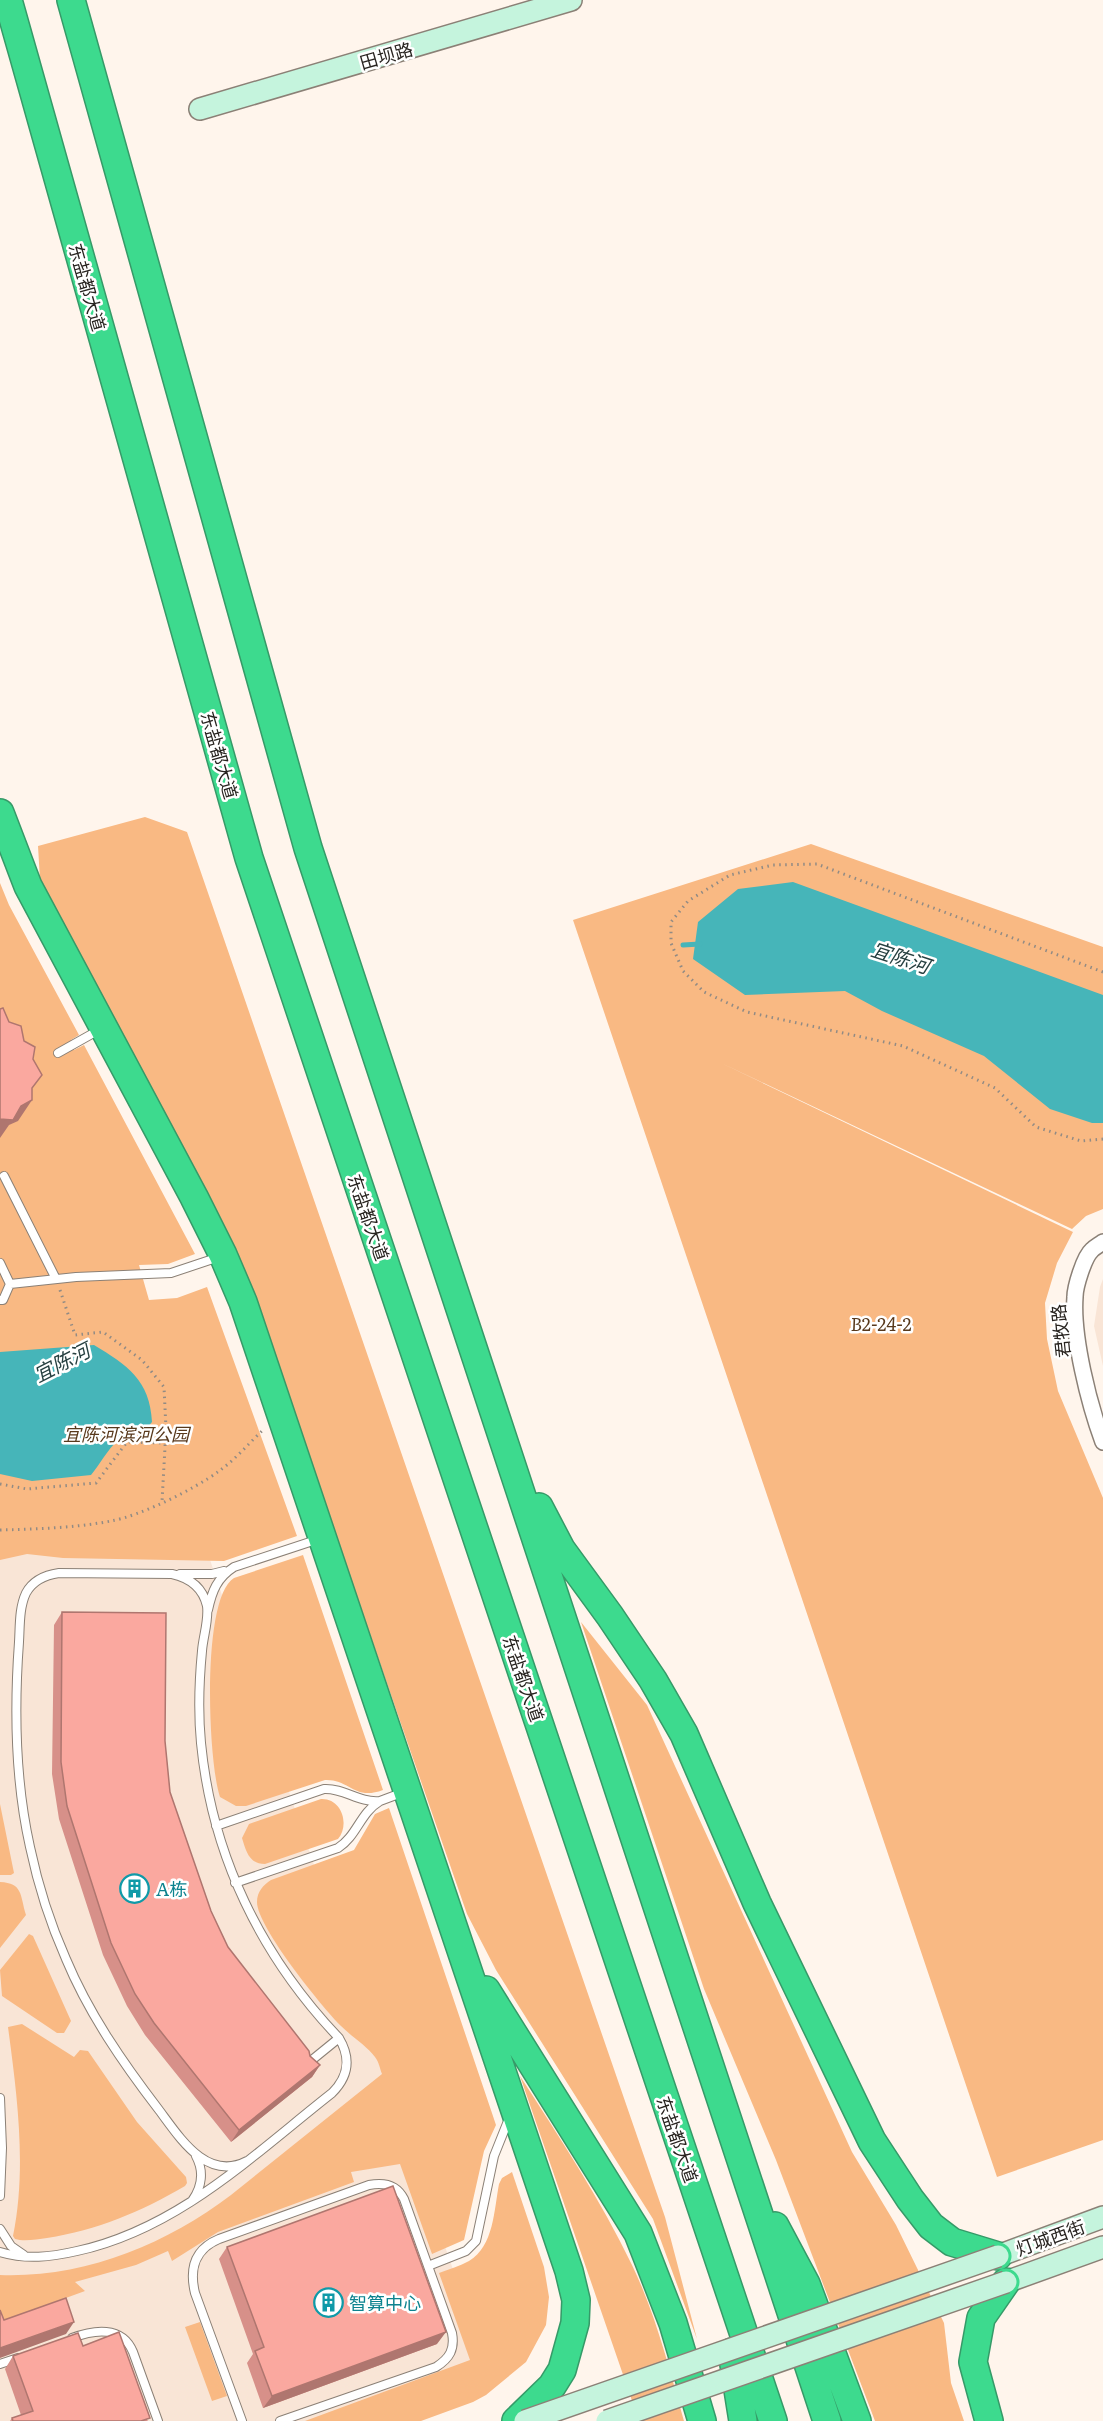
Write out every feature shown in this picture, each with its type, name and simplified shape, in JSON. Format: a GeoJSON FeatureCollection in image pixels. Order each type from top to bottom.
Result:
{"type":"FeatureCollection","features":[{"type":"Feature","properties":{"kind":"highway","name":"东盐都大道"},"geometry":{"type":"LineString","coordinates":[[8,0],[249,858],[773,2421]]}},
{"type":"Feature","properties":{"kind":"highway"},"geometry":{"type":"LineString","coordinates":[[71,0],[308,848],[827,2421]]}},
{"type":"Feature","properties":{"kind":"highway"},"geometry":{"type":"LineString","coordinates":[[0,813],[27,886],[194,1197],[243,1302],[569,2271],[576,2300],[575,2323],[562,2370],[546,2393],[516,2421]]}},
{"type":"Feature","properties":{"kind":"highway"},"geometry":{"type":"LineString","coordinates":[[502,1437],[561,1549],[641,1661],[684,1734],[757,1903],[872,2141],[910,2199],[931,2226],[952,2242],[998,2256]]}},
{"type":"Feature","properties":{"kind":"highway"},"geometry":{"type":"LineString","coordinates":[[460,1945],[509,2028],[562,2108],[638,2233],[673,2323],[702,2421]]}},
{"type":"Feature","properties":{"kind":"highway"},"geometry":{"type":"LineString","coordinates":[[739,2156],[806,2284],[857,2421]]}},
{"type":"Feature","properties":{"kind":"highway"},"geometry":{"type":"LineString","coordinates":[[716,2253],[743,2421]]}},
{"type":"Feature","properties":{"kind":"highway"},"geometry":{"type":"LineString","coordinates":[[989,2421],[973,2362],[981,2318],[1006,2282]]}},
{"type":"Feature","properties":{"kind":"street","name":"田坝路"},"geometry":{"type":"LineString","coordinates":[[200,109],[571,0]]}},
{"type":"Feature","properties":{"kind":"street","name":"君牧路"},"geometry":{"type":"LineString","coordinates":[[1103,1242],[1090,1251],[1075,1297],[1085,1381],[1103,1442]]}},
{"type":"Feature","properties":{"kind":"street","name":"灯城西街"},"geometry":{"type":"LineString","coordinates":[[525,2421],[998,2256],[1103,2217]]}},
{"type":"Feature","properties":{"kind":"street","name":"灯城西街"},"geometry":{"type":"LineString","coordinates":[[607,2421],[1103,2247]]}},
{"type":"Feature","properties":{"kind":"lane"},"geometry":{"type":"LineString","coordinates":[[58,1053],[103,1028]]}},
{"type":"Feature","properties":{"kind":"lane"},"geometry":{"type":"LineString","coordinates":[[4,1176],[56,1279]]}},
{"type":"Feature","properties":{"kind":"lane"},"geometry":{"type":"LineString","coordinates":[[10,1284],[56,1279],[171,1273],[223,1255]]}},
{"type":"Feature","properties":{"kind":"lane"},"geometry":{"type":"LineString","coordinates":[[0,1263],[10,1284],[3,1300],[0,1300]]}},
{"type":"Feature","properties":{"kind":"lane"},"geometry":{"type":"LineString","coordinates":[[247,2161],[230,2167],[217,2167],[201,2160],[164,2117],[116,2051],[88,2006],[65,1958],[42,1896],[30,1846],[21,1787],[16,1722],[22,1606],[26,1594],[35,1582],[59,1573],[212,1574],[323,1537]]}},
{"type":"Feature","properties":{"kind":"lane"},"geometry":{"type":"LineString","coordinates":[[0,2252],[37,2258],[60,2255],[109,2243],[149,2227],[186,2207],[247,2161],[338,2087],[346,2073],[344,2047],[339,2038],[307,2003],[278,1963],[252,1920],[216,1826],[206,1782],[200,1724],[200,1669],[207,1617],[216,1584],[221,1576],[234,1567]]}},
{"type":"Feature","properties":{"kind":"lane"},"geometry":{"type":"LineString","coordinates":[[172,1574],[188,1579],[198,1588],[207,1608],[207,1617]]}},
{"type":"Feature","properties":{"kind":"lane"},"geometry":{"type":"LineString","coordinates":[[216,1826],[324,1789],[340,1791],[361,1801],[380,1801]]}},
{"type":"Feature","properties":{"kind":"lane"},"geometry":{"type":"LineString","coordinates":[[236,1883],[338,1848],[349,1841],[366,1812],[380,1801],[408,1791]]}},
{"type":"Feature","properties":{"kind":"lane"},"geometry":{"type":"LineString","coordinates":[[306,2065],[339,2038]]}},
{"type":"Feature","properties":{"kind":"lane"},"geometry":{"type":"LineString","coordinates":[[0,2098],[2,2148],[0,2196]]}},
{"type":"Feature","properties":{"kind":"lane"},"geometry":{"type":"LineString","coordinates":[[428,2266],[466,2251],[476,2241],[494,2156],[514,2108]]}},
{"type":"Feature","properties":{"kind":"lane"},"geometry":{"type":"LineString","coordinates":[[186,2207],[194,2198],[200,2184],[201,2168],[194,2152]]}},
{"type":"Feature","properties":{"kind":"lane"},"geometry":{"type":"LineString","coordinates":[[242,2421],[194,2287],[193,2265],[206,2246],[219,2239],[369,2185],[383,2183],[401,2193],[452,2333],[453,2348],[447,2359],[436,2367],[280,2421]]}},
{"type":"Feature","properties":{"kind":"lane"},"geometry":{"type":"LineString","coordinates":[[0,2229],[5,2240],[17,2252],[37,2258]]}},
{"type":"Feature","properties":{"kind":"lane"},"geometry":{"type":"LineString","coordinates":[[65,2341],[100,2331],[112,2333],[127,2342],[133,2352],[158,2421]]}},
{"type":"Feature","properties":{"kind":"lane"},"geometry":{"type":"LineString","coordinates":[[0,2364],[22,2356]]}},
{"type":"Feature","properties":{"kind":"path"},"geometry":{"type":"LineString","coordinates":[[1103,972],[817,864],[773,865],[730,875],[688,901],[671,922],[671,943],[684,971],[704,992],[747,1012],[903,1046],[995,1088],[1036,1127],[1081,1141],[1103,1139]]}},
{"type":"Feature","properties":{"kind":"path"},"geometry":{"type":"LineString","coordinates":[[56,1279],[75,1335],[103,1332],[142,1360],[164,1387],[165,1443],[162,1502]]}},
{"type":"Feature","properties":{"kind":"path"},"geometry":{"type":"LineString","coordinates":[[0,1530],[51,1528],[112,1521],[162,1502],[193,1488],[220,1471],[281,1412]]}},
{"type":"Feature","properties":{"kind":"path"},"geometry":{"type":"LineString","coordinates":[[0,1484],[27,1489],[96,1484],[127,1442],[165,1443]]}},
{"type":"Feature","properties":{"kind":"shaded area"},"geometry":{"type":"Polygon","coordinates":[[[1103,1279],[1103,1366],[1094,1326],[1103,1279]]]}},
{"type":"Feature","properties":{"kind":"shaded area"},"geometry":{"type":"Polygon","coordinates":[[[0,1552],[208,1554],[488,2369],[343,2421],[0,2421],[0,1552]]]}},
{"type":"Feature","properties":{"kind":"green space"},"geometry":{"type":"Polygon","coordinates":[[[145,817],[187,832],[665,2217],[697,2339],[653,2219],[496,1970],[467,1914],[262,1323],[40,880],[38,846],[145,817]]]}},
{"type":"Feature","properties":{"kind":"green space","name":"B2-24-2"},"geometry":{"type":"Polygon","coordinates":[[[811,844],[1103,947],[1103,1209],[1086,1216],[1072,1229],[719,1062],[1073,1232],[1057,1263],[1045,1303],[1047,1339],[1058,1391],[1103,1498],[1103,2140],[997,2177],[573,920],[811,844]]]}},
{"type":"Feature","properties":{"kind":"green space","name":"宜陈河滨河公园"},"geometry":{"type":"Polygon","coordinates":[[[0,883],[9,905],[79,1035],[71,1040],[74,1050],[84,1045],[195,1254],[168,1264],[139,1265],[149,1300],[177,1298],[207,1287],[297,1536],[224,1561],[63,1558],[27,1554],[0,1560],[0,883]]]}},
{"type":"Feature","properties":{"kind":"green space"},"geometry":{"type":"Polygon","coordinates":[[[303,1555],[383,1790],[365,1793],[341,1783],[325,1780],[246,1806],[236,1806],[220,1797],[212,1751],[210,1682],[216,1616],[223,1592],[234,1578],[303,1555]]]}},
{"type":"Feature","properties":{"kind":"green space"},"geometry":{"type":"Polygon","coordinates":[[[581,1622],[647,1705],[852,2152],[896,2225],[944,2323],[951,2383],[964,2421],[875,2421],[776,2160],[704,1989],[581,1622]]]}},
{"type":"Feature","properties":{"kind":"green space"},"geometry":{"type":"Polygon","coordinates":[[[321,1799],[334,1803],[342,1813],[343,1827],[338,1839],[265,1864],[252,1859],[242,1838],[249,1824],[321,1799]]]}},
{"type":"Feature","properties":{"kind":"green space"},"geometry":{"type":"Polygon","coordinates":[[[0,1804],[14,1873],[11,1875],[0,1875],[0,1804]]]}},
{"type":"Feature","properties":{"kind":"green space"},"geometry":{"type":"Polygon","coordinates":[[[389,1808],[496,2125],[484,2151],[464,2240],[432,2254],[400,2164],[351,2172],[354,2182],[218,2232],[172,2261],[168,2251],[136,2265],[75,2282],[85,2291],[0,2322],[0,2275],[62,2271],[93,2264],[122,2255],[179,2229],[231,2195],[382,2074],[378,2061],[372,2053],[332,2016],[292,1966],[267,1929],[257,1902],[261,1889],[271,1880],[354,1850],[375,1814],[389,1808]]]}},
{"type":"Feature","properties":{"kind":"green space"},"geometry":{"type":"Polygon","coordinates":[[[0,1882],[17,1888],[26,1915],[0,1948],[0,1882]]]}},
{"type":"Feature","properties":{"kind":"green space"},"geometry":{"type":"Polygon","coordinates":[[[29,1934],[33,1936],[71,2021],[64,2033],[57,2033],[2,1996],[0,1970],[29,1934]]]}},
{"type":"Feature","properties":{"kind":"green space"},"geometry":{"type":"Polygon","coordinates":[[[22,2024],[74,2057],[80,2050],[88,2051],[137,2122],[186,2177],[185,2186],[135,2212],[101,2225],[47,2238],[15,2239],[13,2236],[20,2157],[15,2079],[8,2027],[22,2024]]]}},
{"type":"Feature","properties":{"kind":"green space"},"geometry":{"type":"Polygon","coordinates":[[[520,2076],[593,2193],[632,2265],[655,2322],[684,2421],[639,2421],[520,2076]]]}},
{"type":"Feature","properties":{"kind":"green space"},"geometry":{"type":"Polygon","coordinates":[[[512,2172],[544,2267],[549,2297],[546,2325],[526,2362],[486,2395],[421,2421],[305,2421],[470,2360],[439,2273],[469,2261],[484,2246],[492,2227],[499,2184],[502,2178],[512,2172]]]}},
{"type":"Feature","properties":{"kind":"green space"},"geometry":{"type":"Polygon","coordinates":[[[200,2322],[227,2396],[212,2401],[185,2327],[200,2322]]]}},
{"type":"Feature","properties":{"kind":"water"},"geometry":{"type":"Polygon","coordinates":[[[793,882],[1103,995],[1103,1123],[1092,1123],[1050,1109],[984,1056],[882,1011],[845,991],[745,995],[693,959],[698,922],[738,889],[793,882]]]}},
{"type":"Feature","properties":{"kind":"water"},"geometry":{"type":"Polygon","coordinates":[[[94,1345],[135,1375],[147,1395],[152,1422],[144,1429],[118,1440],[91,1475],[32,1481],[0,1474],[0,1352],[94,1345]]]}},
{"type":"Feature","properties":{"kind":"building"},"geometry":{"type":"Polygon","coordinates":[[[3,1008],[9,1022],[21,1026],[24,1041],[35,1047],[33,1059],[42,1075],[32,1088],[32,1100],[21,1106],[13,1120],[0,1119],[0,1009],[3,1008]]]}},
{"type":"Feature","properties":{"kind":"building","name":"A栋"},"geometry":{"type":"Polygon","coordinates":[[[62,1612],[166,1613],[165,1741],[170,1792],[211,1911],[228,1947],[309,2051],[310,2056],[320,2065],[239,2130],[154,2023],[135,1994],[111,1943],[67,1806],[61,1762],[62,1612]]]}},
{"type":"Feature","properties":{"kind":"building","name":"智算中心"},"geometry":{"type":"Polygon","coordinates":[[[393,2186],[446,2332],[272,2396],[255,2351],[264,2347],[227,2247],[393,2186]]]}},
{"type":"Feature","properties":{"kind":"building"},"geometry":{"type":"Polygon","coordinates":[[[66,2298],[74,2322],[0,2348],[0,2310],[4,2320],[66,2298]]]}},
{"type":"Feature","properties":{"kind":"building"},"geometry":{"type":"Polygon","coordinates":[[[119,2332],[150,2418],[141,2421],[13,2421],[12,2418],[33,2411],[13,2356],[78,2333],[83,2346],[119,2332]]]}},
{"type":"Feature","properties":{"kind":"waterway","name":"宜陈河"},"geometry":{"type":"LineString","coordinates":[[683,945],[700,944]]}},
{"type":"Feature","properties":{"kind":"place","name":"A栋"},"geometry":{"type":"Point","coordinates":[135,1888]}},
{"type":"Feature","properties":{"kind":"place","name":"智算中心"},"geometry":{"type":"Point","coordinates":[328,2302]}}]}
